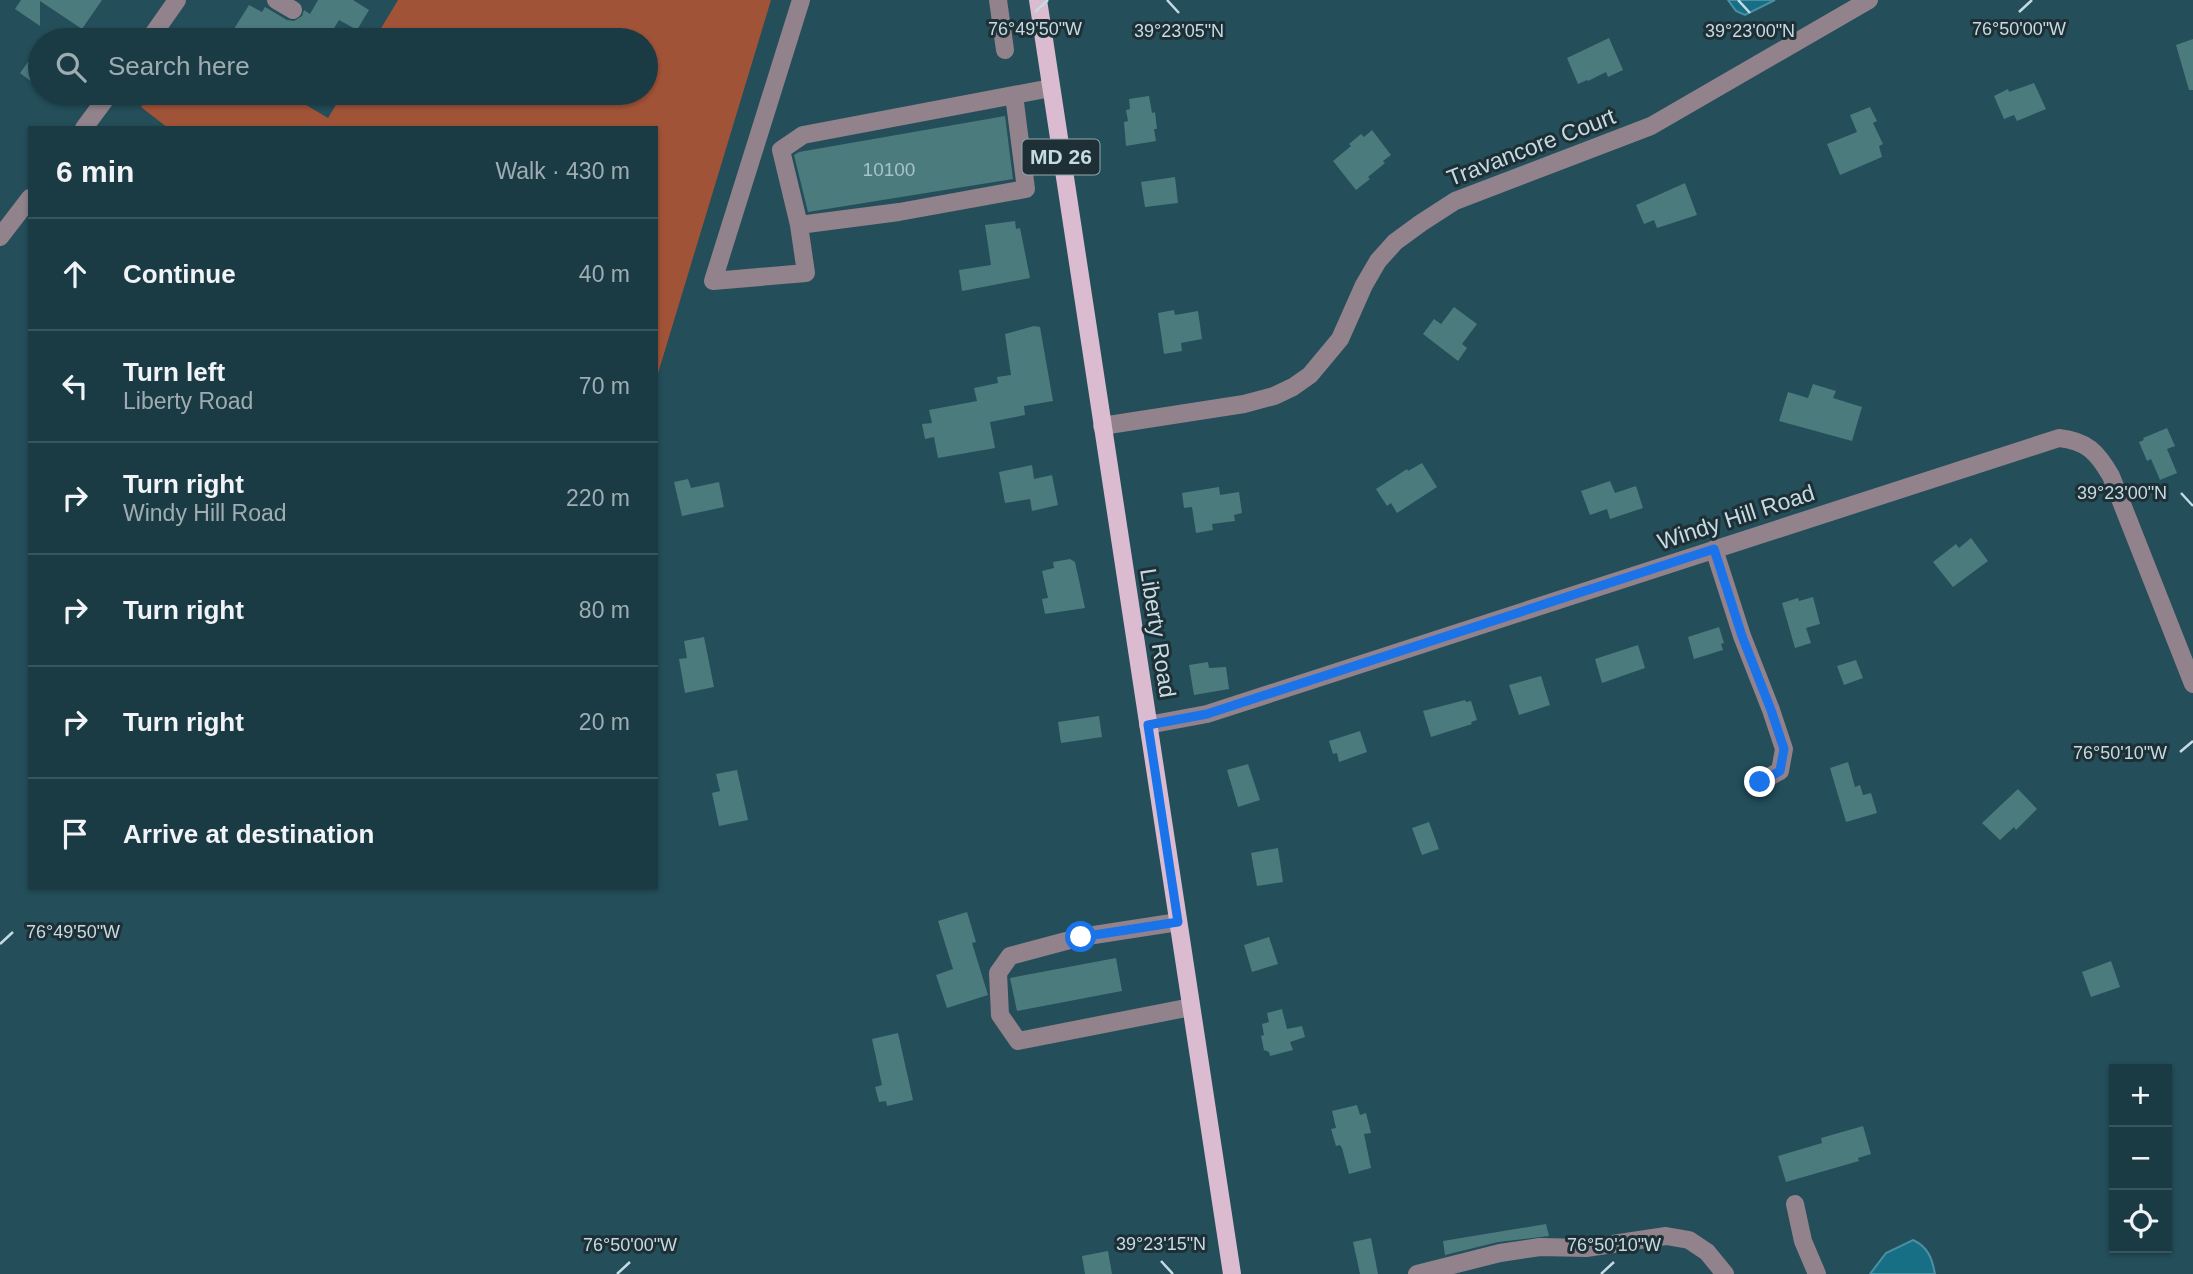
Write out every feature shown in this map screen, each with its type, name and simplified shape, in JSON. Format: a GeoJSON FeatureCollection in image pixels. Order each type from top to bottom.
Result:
{"type":"FeatureCollection","features":[{"type":"Feature","properties":{"kind":"main road","name":"Liberty Road"},"geometry":{"type":"LineString","coordinates":[[1038,0],[1232,1274]]}},
{"type":"Feature","properties":{"kind":"street"},"geometry":{"type":"LineString","coordinates":[[157,28],[177,0]]}},
{"type":"Feature","properties":{"kind":"street"},"geometry":{"type":"LineString","coordinates":[[276,0],[293,10]]}},
{"type":"Feature","properties":{"kind":"street"},"geometry":{"type":"LineString","coordinates":[[781,150],[799,225],[806,273],[713,281],[801,0]]}},
{"type":"Feature","properties":{"kind":"street"},"geometry":{"type":"LineString","coordinates":[[998,0],[1005,50]]}},
{"type":"Feature","properties":{"kind":"street","name":"Travancore Court"},"geometry":{"type":"LineString","coordinates":[[1102,426],[1244,404],[1274,396],[1293,387],[1310,375],[1340,339],[1378,261],[1395,242],[1421,223],[1455,201],[1651,126],[1869,0]]}},
{"type":"Feature","properties":{"kind":"street"},"geometry":{"type":"LineString","coordinates":[[781,150],[803,135],[1051,88]]}},
{"type":"Feature","properties":{"kind":"street"},"geometry":{"type":"LineString","coordinates":[[799,225],[899,212],[1026,190],[1014,95]]}},
{"type":"Feature","properties":{"kind":"street"},"geometry":{"type":"LineString","coordinates":[[85,126],[101,105]]}},
{"type":"Feature","properties":{"kind":"street"},"geometry":{"type":"LineString","coordinates":[[757,143],[781,150]]}},
{"type":"Feature","properties":{"kind":"street"},"geometry":{"type":"LineString","coordinates":[[0,237],[28,201]]}},
{"type":"Feature","properties":{"kind":"street","name":"Windy Hill Road"},"geometry":{"type":"LineString","coordinates":[[1148,725],[1207,714],[2059,438],[2074,440],[2087,446],[2101,460],[2111,476],[2193,684]]}},
{"type":"Feature","properties":{"kind":"street"},"geometry":{"type":"LineString","coordinates":[[1714,549],[1742,636],[1784,749],[1780,771],[1760,782]]}},
{"type":"Feature","properties":{"kind":"street"},"geometry":{"type":"LineString","coordinates":[[1178,922],[1081,937],[1010,956],[998,973],[1000,1015],[1018,1041],[1191,1007]]}},
{"type":"Feature","properties":{"kind":"street"},"geometry":{"type":"LineString","coordinates":[[1795,1204],[1803,1241],[1817,1274]]}},
{"type":"Feature","properties":{"kind":"street"},"geometry":{"type":"LineString","coordinates":[[1417,1274],[1541,1247],[1586,1248],[1666,1236],[1689,1240],[1707,1252],[1725,1274]]}},
{"type":"Feature","properties":{"kind":"shaded area"},"geometry":{"type":"Polygon","coordinates":[[[398,0],[771,0],[658,373],[658,126],[165,126],[141,107],[306,105],[328,118],[336,105],[658,105],[658,28],[381,28],[398,0]]]}},
{"type":"Feature","properties":{"kind":"water"},"geometry":{"type":"Polygon","coordinates":[[[1728,0],[1775,0],[1745,15],[1736,11],[1728,0]]]}},
{"type":"Feature","properties":{"kind":"water"},"geometry":{"type":"Polygon","coordinates":[[[1913,1240],[1928,1254],[1935,1274],[1870,1274],[1886,1253],[1913,1240]]]}},
{"type":"Feature","properties":{"kind":"building"},"geometry":{"type":"Polygon","coordinates":[[[21,0],[102,0],[83,28],[40,1],[40,26],[15,9],[21,0]]]}},
{"type":"Feature","properties":{"kind":"building"},"geometry":{"type":"Polygon","coordinates":[[[318,0],[353,0],[369,10],[358,28],[339,20],[334,28],[235,28],[249,5],[262,12],[265,7],[287,20],[294,21],[302,16],[304,10],[310,14],[318,0]]]}},
{"type":"Feature","properties":{"kind":"building"},"geometry":{"type":"Polygon","coordinates":[[[1609,38],[1623,70],[1608,77],[1606,72],[1578,84],[1567,58],[1609,38]]]}},
{"type":"Feature","properties":{"kind":"building"},"geometry":{"type":"Polygon","coordinates":[[[2193,39],[2193,90],[2189,90],[2176,45],[2193,39]]]}},
{"type":"Feature","properties":{"kind":"building"},"geometry":{"type":"Polygon","coordinates":[[[28,62],[28,79],[20,73],[28,62]]]}},
{"type":"Feature","properties":{"kind":"building"},"geometry":{"type":"Polygon","coordinates":[[[2034,83],[2046,109],[2017,121],[2014,115],[2004,119],[1994,96],[2008,89],[2009,92],[2034,83]]]}},
{"type":"Feature","properties":{"kind":"building"},"geometry":{"type":"Polygon","coordinates":[[[1149,96],[1152,113],[1155,112],[1156,141],[1126,146],[1124,122],[1128,121],[1126,110],[1130,109],[1129,99],[1149,96]]]}},
{"type":"Feature","properties":{"kind":"building"},"geometry":{"type":"Polygon","coordinates":[[[1870,107],[1877,121],[1873,123],[1883,144],[1879,146],[1882,157],[1840,175],[1827,144],[1857,132],[1850,115],[1870,107]]]}},
{"type":"Feature","properties":{"kind":"building"},"geometry":{"type":"Polygon","coordinates":[[[1005,116],[1013,179],[808,212],[794,155],[799,152],[1005,116]]]}},
{"type":"Feature","properties":{"kind":"building"},"geometry":{"type":"Polygon","coordinates":[[[1372,130],[1391,155],[1368,177],[1370,179],[1356,190],[1333,161],[1361,134],[1364,137],[1372,130]]]}},
{"type":"Feature","properties":{"kind":"building"},"geometry":{"type":"Polygon","coordinates":[[[1175,177],[1178,203],[1145,207],[1141,182],[1175,177]]]}},
{"type":"Feature","properties":{"kind":"building"},"geometry":{"type":"Polygon","coordinates":[[[1685,183],[1697,215],[1657,228],[1654,220],[1644,224],[1636,205],[1685,183]]]}},
{"type":"Feature","properties":{"kind":"building"},"geometry":{"type":"Polygon","coordinates":[[[1015,221],[1016,229],[1020,228],[1030,278],[962,291],[959,270],[991,265],[985,225],[1015,221]]]}},
{"type":"Feature","properties":{"kind":"building"},"geometry":{"type":"Polygon","coordinates":[[[1454,307],[1477,324],[1462,344],[1467,348],[1458,361],[1423,334],[1434,319],[1441,324],[1454,307]]]}},
{"type":"Feature","properties":{"kind":"building"},"geometry":{"type":"Polygon","coordinates":[[[1174,310],[1175,315],[1198,311],[1202,339],[1181,343],[1182,351],[1164,354],[1158,313],[1174,310]]]}},
{"type":"Feature","properties":{"kind":"building"},"geometry":{"type":"Polygon","coordinates":[[[1034,326],[1040,327],[1053,401],[1024,406],[1025,415],[990,422],[995,448],[938,458],[934,437],[925,439],[922,424],[932,423],[929,410],[977,401],[974,388],[998,383],[997,377],[1011,375],[1005,334],[1034,326]]]}},
{"type":"Feature","properties":{"kind":"building"},"geometry":{"type":"Polygon","coordinates":[[[1813,384],[1836,391],[1833,398],[1862,407],[1852,441],[1779,421],[1788,392],[1808,398],[1813,384]]]}},
{"type":"Feature","properties":{"kind":"building"},"geometry":{"type":"Polygon","coordinates":[[[2167,428],[2175,446],[2167,449],[2177,473],[2160,480],[2151,459],[2147,461],[2139,442],[2167,428]]]}},
{"type":"Feature","properties":{"kind":"building"},"geometry":{"type":"Polygon","coordinates":[[[1422,463],[1437,487],[1397,513],[1391,503],[1387,506],[1376,489],[1407,469],[1408,471],[1422,463]]]}},
{"type":"Feature","properties":{"kind":"building"},"geometry":{"type":"Polygon","coordinates":[[[1032,465],[1034,479],[1052,475],[1058,505],[1032,511],[1030,499],[1005,503],[999,472],[1032,465]]]}},
{"type":"Feature","properties":{"kind":"building"},"geometry":{"type":"Polygon","coordinates":[[[688,479],[691,488],[719,482],[724,507],[682,516],[674,482],[688,479]]]}},
{"type":"Feature","properties":{"kind":"building"},"geometry":{"type":"Polygon","coordinates":[[[1610,481],[1615,493],[1636,486],[1643,508],[1610,519],[1607,509],[1590,515],[1581,491],[1610,481]]]}},
{"type":"Feature","properties":{"kind":"building"},"geometry":{"type":"Polygon","coordinates":[[[1219,487],[1220,495],[1239,492],[1242,513],[1234,515],[1235,521],[1212,524],[1213,530],[1196,533],[1192,507],[1184,508],[1182,493],[1219,487]]]}},
{"type":"Feature","properties":{"kind":"building"},"geometry":{"type":"Polygon","coordinates":[[[1971,538],[1988,561],[1953,587],[1933,562],[1956,544],[1959,548],[1971,538]]]}},
{"type":"Feature","properties":{"kind":"building"},"geometry":{"type":"Polygon","coordinates":[[[1070,559],[1075,562],[1085,608],[1045,614],[1042,599],[1048,598],[1042,571],[1054,568],[1053,562],[1070,559]]]}},
{"type":"Feature","properties":{"kind":"building"},"geometry":{"type":"Polygon","coordinates":[[[1813,597],[1820,624],[1806,628],[1811,643],[1795,648],[1782,603],[1813,597]]]}},
{"type":"Feature","properties":{"kind":"building"},"geometry":{"type":"Polygon","coordinates":[[[1719,627],[1724,643],[1721,644],[1723,650],[1694,659],[1688,637],[1719,627]]]}},
{"type":"Feature","properties":{"kind":"building"},"geometry":{"type":"Polygon","coordinates":[[[704,637],[714,687],[685,693],[679,659],[687,658],[684,641],[704,637]]]}},
{"type":"Feature","properties":{"kind":"building"},"geometry":{"type":"Polygon","coordinates":[[[1638,645],[1645,668],[1602,683],[1595,659],[1638,645]]]}},
{"type":"Feature","properties":{"kind":"building"},"geometry":{"type":"Polygon","coordinates":[[[1856,660],[1863,678],[1844,685],[1837,666],[1856,660]]]}},
{"type":"Feature","properties":{"kind":"building"},"geometry":{"type":"Polygon","coordinates":[[[1208,662],[1209,668],[1226,667],[1229,689],[1194,695],[1189,665],[1208,662]]]}},
{"type":"Feature","properties":{"kind":"building"},"geometry":{"type":"Polygon","coordinates":[[[1541,676],[1550,705],[1519,715],[1509,685],[1541,676]]]}},
{"type":"Feature","properties":{"kind":"building"},"geometry":{"type":"Polygon","coordinates":[[[1465,700],[1471,701],[1477,720],[1431,737],[1423,711],[1465,700]]]}},
{"type":"Feature","properties":{"kind":"building"},"geometry":{"type":"Polygon","coordinates":[[[1099,716],[1102,737],[1061,743],[1058,722],[1099,716]]]}},
{"type":"Feature","properties":{"kind":"building"},"geometry":{"type":"Polygon","coordinates":[[[1360,731],[1367,752],[1339,762],[1329,741],[1360,731]]]}},
{"type":"Feature","properties":{"kind":"building"},"geometry":{"type":"Polygon","coordinates":[[[1848,762],[1855,787],[1860,785],[1863,795],[1871,793],[1877,813],[1846,822],[1830,768],[1848,762]]]}},
{"type":"Feature","properties":{"kind":"building"},"geometry":{"type":"Polygon","coordinates":[[[1248,764],[1260,800],[1238,807],[1227,770],[1248,764]]]}},
{"type":"Feature","properties":{"kind":"building"},"geometry":{"type":"Polygon","coordinates":[[[737,770],[748,820],[719,826],[712,793],[720,791],[716,774],[737,770]]]}},
{"type":"Feature","properties":{"kind":"building"},"geometry":{"type":"Polygon","coordinates":[[[2018,789],[2037,809],[2016,830],[2014,827],[2000,840],[1982,823],[2018,789]]]}},
{"type":"Feature","properties":{"kind":"building"},"geometry":{"type":"Polygon","coordinates":[[[1429,822],[1439,849],[1422,855],[1412,828],[1429,822]]]}},
{"type":"Feature","properties":{"kind":"building"},"geometry":{"type":"Polygon","coordinates":[[[1278,848],[1283,882],[1257,886],[1251,853],[1278,848]]]}},
{"type":"Feature","properties":{"kind":"building"},"geometry":{"type":"Polygon","coordinates":[[[967,912],[976,942],[972,943],[988,995],[947,1008],[936,975],[953,969],[938,921],[967,912]]]}},
{"type":"Feature","properties":{"kind":"building"},"geometry":{"type":"Polygon","coordinates":[[[1269,937],[1278,964],[1252,972],[1244,945],[1269,937]]]}},
{"type":"Feature","properties":{"kind":"building"},"geometry":{"type":"Polygon","coordinates":[[[1116,958],[1122,991],[1017,1011],[1010,978],[1116,958]]]}},
{"type":"Feature","properties":{"kind":"building"},"geometry":{"type":"Polygon","coordinates":[[[2111,961],[2120,987],[2091,997],[2082,972],[2111,961]]]}},
{"type":"Feature","properties":{"kind":"building"},"geometry":{"type":"Polygon","coordinates":[[[1282,1009],[1287,1029],[1302,1026],[1305,1037],[1290,1042],[1293,1050],[1270,1056],[1269,1052],[1264,1050],[1262,1024],[1269,1022],[1267,1013],[1282,1009]]]}},
{"type":"Feature","properties":{"kind":"building"},"geometry":{"type":"Polygon","coordinates":[[[898,1033],[913,1100],[887,1106],[886,1101],[879,1102],[875,1087],[882,1085],[872,1039],[898,1033]]]}},
{"type":"Feature","properties":{"kind":"building"},"geometry":{"type":"Polygon","coordinates":[[[1357,1105],[1360,1115],[1366,1113],[1371,1133],[1364,1134],[1371,1168],[1349,1174],[1342,1148],[1340,1145],[1336,1146],[1331,1129],[1336,1128],[1332,1111],[1357,1105]]]}},
{"type":"Feature","properties":{"kind":"building"},"geometry":{"type":"Polygon","coordinates":[[[1863,1126],[1871,1154],[1858,1158],[1859,1161],[1786,1182],[1778,1156],[1822,1143],[1821,1138],[1863,1126]]]}},
{"type":"Feature","properties":{"kind":"building"},"geometry":{"type":"Polygon","coordinates":[[[1546,1224],[1549,1236],[1498,1242],[1445,1255],[1443,1241],[1546,1224]]]}},
{"type":"Feature","properties":{"kind":"building"},"geometry":{"type":"Polygon","coordinates":[[[1371,1238],[1378,1274],[1360,1274],[1353,1242],[1371,1238]]]}},
{"type":"Feature","properties":{"kind":"building"},"geometry":{"type":"Polygon","coordinates":[[[1108,1251],[1112,1274],[1085,1274],[1082,1256],[1108,1251]]]}},
{"type":"Feature","properties":{"kind":"route"},"geometry":{"type":"LineString","coordinates":[[1081,937],[1178,922],[1148,725],[1207,714],[1714,549],[1742,636],[1784,749],[1780,771],[1760,782]]}}]}
